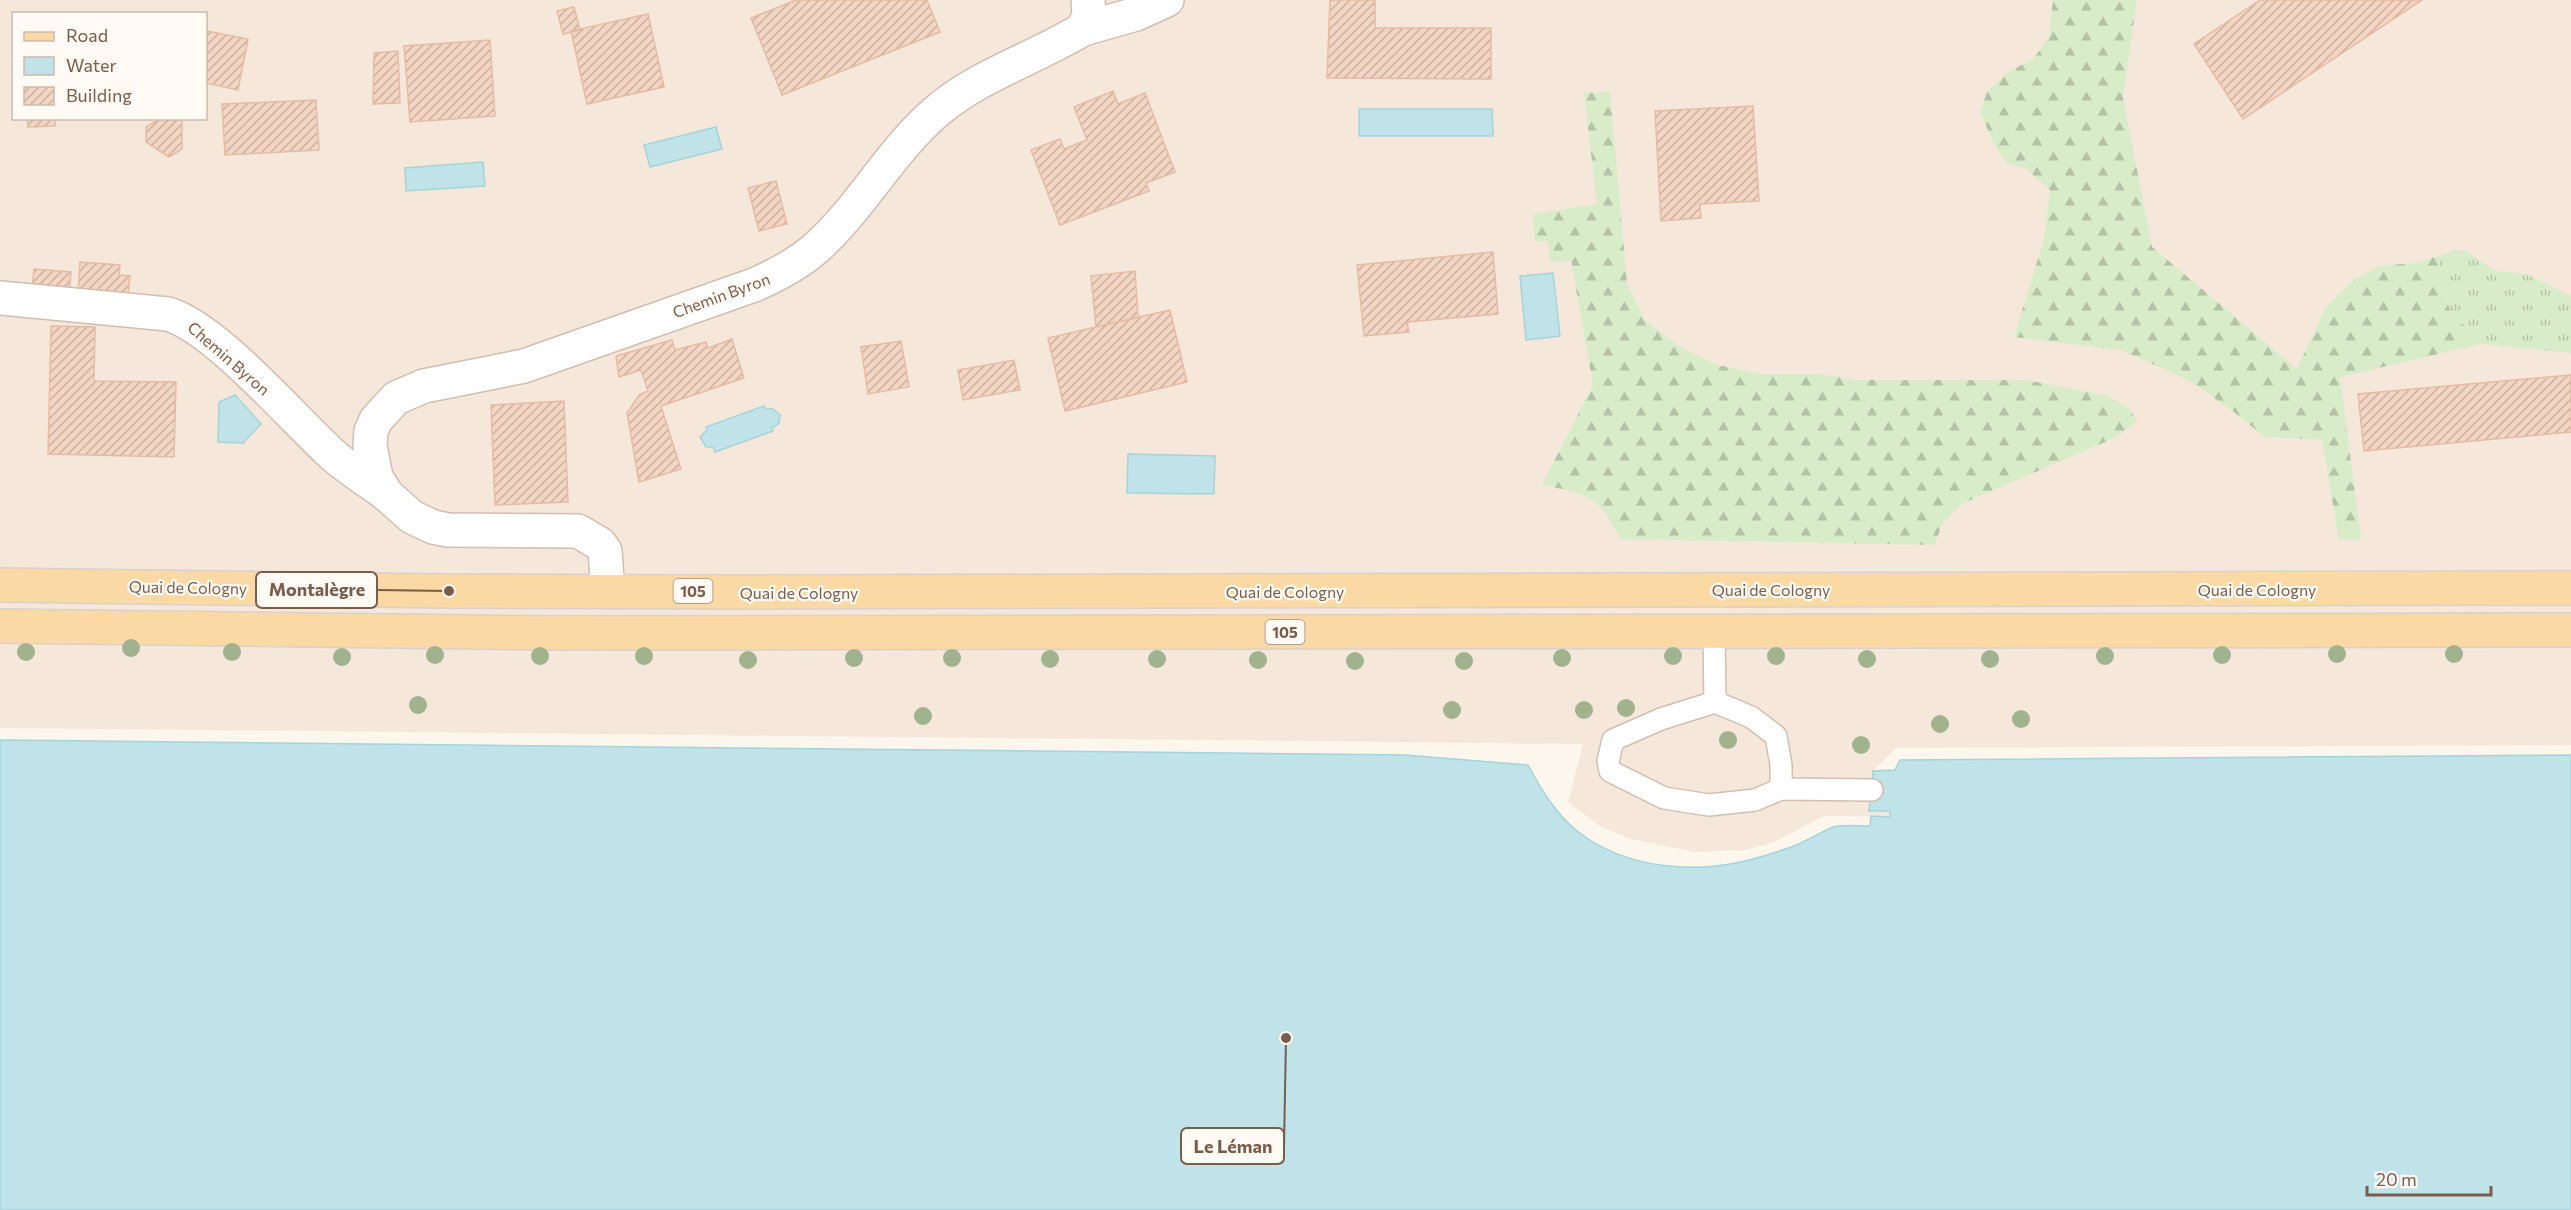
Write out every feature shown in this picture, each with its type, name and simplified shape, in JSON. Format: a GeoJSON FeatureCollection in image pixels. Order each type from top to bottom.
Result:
{"type":"FeatureCollection","features":[{"type":"Feature","properties":{"kind":"main road","name":"Quai de Cologny"},"geometry":{"type":"LineString","coordinates":[[0,585],[448,591],[2571,588]]}},
{"type":"Feature","properties":{"kind":"main road"},"geometry":{"type":"LineString","coordinates":[[608,591],[611,614],[632,633]]}},
{"type":"Feature","properties":{"kind":"main road","name":"105"},"geometry":{"type":"LineString","coordinates":[[0,626],[632,633],[2571,630]]}},
{"type":"Feature","properties":{"kind":"street","name":"Chemin Byron"},"geometry":{"type":"LineString","coordinates":[[387,495],[376,477],[370,446],[371,432],[376,420],[396,398],[424,386],[524,366],[754,285],[784,271],[817,247],[849,215],[915,132],[961,93],[1085,14],[1136,14],[1167,0]]}},
{"type":"Feature","properties":{"kind":"street","name":"Chemin Byron"},"geometry":{"type":"LineString","coordinates":[[0,298],[168,314],[182,318],[235,360],[336,458],[387,495],[412,517],[433,527],[448,530],[578,531],[600,544],[605,552],[608,591]]}},
{"type":"Feature","properties":{"kind":"lane"},"geometry":{"type":"LineString","coordinates":[[1714,632],[1715,702]]}},
{"type":"Feature","properties":{"kind":"lane"},"geometry":{"type":"LineString","coordinates":[[1781,789],[1781,765],[1776,736],[1751,717],[1715,702],[1661,719],[1613,740],[1608,761],[1610,771],[1664,798],[1709,805],[1755,800],[1781,789],[1872,790]]}},
{"type":"Feature","properties":{"kind":"shaded area"},"geometry":{"type":"Polygon","coordinates":[[[0,0],[2571,0],[2571,745],[1896,748],[1873,771],[1869,810],[1890,811],[1890,817],[1824,816],[1772,843],[1745,850],[1695,852],[1631,839],[1601,827],[1568,802],[1583,744],[0,728],[0,0]]]}},
{"type":"Feature","properties":{"kind":"green space"},"geometry":{"type":"Polygon","coordinates":[[[2053,0],[2137,0],[2123,98],[2152,247],[2297,369],[2325,308],[2355,279],[2380,266],[2413,263],[2438,256],[2445,296],[2450,310],[2481,344],[2340,377],[2361,539],[2339,540],[2322,440],[2265,437],[2190,381],[2121,350],[2014,337],[2044,239],[2050,190],[2026,169],[2007,163],[1996,147],[1980,113],[1987,92],[2005,74],[2034,58],[2049,37],[2053,0]]]}},
{"type":"Feature","properties":{"kind":"green space"},"geometry":{"type":"Polygon","coordinates":[[[1610,91],[1627,284],[1645,320],[1679,346],[1717,365],[1762,374],[1821,374],[1857,380],[2026,380],[2105,395],[2129,408],[2137,421],[2117,437],[1961,504],[1941,526],[1935,545],[1620,539],[1605,513],[1590,499],[1571,491],[1542,485],[1593,385],[1571,261],[1550,262],[1548,241],[1535,242],[1533,214],[1597,204],[1584,93],[1610,91]]]}},
{"type":"Feature","properties":{"kind":"green space"},"geometry":{"type":"Polygon","coordinates":[[[2454,250],[2466,251],[2496,271],[2526,274],[2571,296],[2571,353],[2481,344],[2450,310],[2445,296],[2438,256],[2454,250]]]}},
{"type":"Feature","properties":{"kind":"water"},"geometry":{"type":"Polygon","coordinates":[[[1359,109],[1492,109],[1493,136],[1359,136],[1359,109]]]}},
{"type":"Feature","properties":{"kind":"water"},"geometry":{"type":"Polygon","coordinates":[[[716,127],[722,149],[650,167],[644,145],[716,127]]]}},
{"type":"Feature","properties":{"kind":"water"},"geometry":{"type":"Polygon","coordinates":[[[483,162],[485,186],[406,191],[405,168],[483,162]]]}},
{"type":"Feature","properties":{"kind":"water"},"geometry":{"type":"Polygon","coordinates":[[[1553,273],[1560,336],[1526,340],[1520,276],[1553,273]]]}},
{"type":"Feature","properties":{"kind":"water"},"geometry":{"type":"Polygon","coordinates":[[[235,395],[261,424],[243,443],[218,442],[219,402],[235,395]]]}},
{"type":"Feature","properties":{"kind":"water"},"geometry":{"type":"Polygon","coordinates":[[[764,406],[780,415],[779,423],[772,428],[773,431],[715,452],[713,447],[706,447],[700,437],[707,430],[706,427],[764,406]]]}},
{"type":"Feature","properties":{"kind":"water"},"geometry":{"type":"Polygon","coordinates":[[[1128,454],[1215,456],[1214,494],[1127,493],[1128,454]]]}},
{"type":"Feature","properties":{"kind":"water"},"geometry":{"type":"Polygon","coordinates":[[[0,740],[1405,755],[1528,765],[1555,809],[1577,831],[1597,844],[1640,861],[1664,866],[1687,867],[1711,866],[1757,858],[1796,845],[1833,827],[1870,826],[1871,816],[1890,817],[1890,811],[1869,811],[1873,771],[1895,770],[1900,760],[2571,755],[2571,1210],[0,1210],[0,740]]]}},
{"type":"Feature","properties":{"kind":"building"},"geometry":{"type":"Polygon","coordinates":[[[796,0],[927,0],[940,32],[782,95],[751,18],[796,0]]]}},
{"type":"Feature","properties":{"kind":"building"},"geometry":{"type":"Polygon","coordinates":[[[1330,0],[1375,0],[1375,28],[1491,28],[1491,79],[1327,78],[1330,0]]]}},
{"type":"Feature","properties":{"kind":"building"},"geometry":{"type":"Polygon","coordinates":[[[2260,0],[2422,0],[2243,119],[2194,44],[2260,0]]]}},
{"type":"Feature","properties":{"kind":"building"},"geometry":{"type":"Polygon","coordinates":[[[574,7],[580,30],[563,34],[557,11],[574,7]]]}},
{"type":"Feature","properties":{"kind":"building"},"geometry":{"type":"Polygon","coordinates":[[[648,14],[664,87],[587,104],[571,31],[648,14]]]}},
{"type":"Feature","properties":{"kind":"building"},"geometry":{"type":"Polygon","coordinates":[[[207,31],[248,39],[238,90],[207,83],[207,31]]]}},
{"type":"Feature","properties":{"kind":"building"},"geometry":{"type":"Polygon","coordinates":[[[490,40],[495,116],[410,122],[404,46],[490,40]]]}},
{"type":"Feature","properties":{"kind":"building"},"geometry":{"type":"Polygon","coordinates":[[[398,51],[400,103],[373,104],[374,53],[398,51]]]}},
{"type":"Feature","properties":{"kind":"building"},"geometry":{"type":"Polygon","coordinates":[[[1113,91],[1118,104],[1145,93],[1175,172],[1146,183],[1149,191],[1060,225],[1031,150],[1060,139],[1064,149],[1087,140],[1074,107],[1113,91]]]}},
{"type":"Feature","properties":{"kind":"building"},"geometry":{"type":"Polygon","coordinates":[[[316,100],[319,150],[225,155],[222,104],[316,100]]]}},
{"type":"Feature","properties":{"kind":"building"},"geometry":{"type":"Polygon","coordinates":[[[1753,106],[1759,201],[1700,204],[1701,218],[1661,221],[1655,111],[1753,106]]]}},
{"type":"Feature","properties":{"kind":"building"},"geometry":{"type":"Polygon","coordinates":[[[27,120],[55,120],[55,126],[28,127],[27,120]]]}},
{"type":"Feature","properties":{"kind":"building"},"geometry":{"type":"Polygon","coordinates":[[[158,120],[182,120],[182,149],[169,157],[146,142],[146,127],[158,120]]]}},
{"type":"Feature","properties":{"kind":"building"},"geometry":{"type":"Polygon","coordinates":[[[776,181],[787,224],[759,231],[748,188],[776,181]]]}},
{"type":"Feature","properties":{"kind":"building"},"geometry":{"type":"Polygon","coordinates":[[[1493,252],[1498,314],[1407,322],[1409,332],[1364,336],[1357,265],[1493,252]]]}},
{"type":"Feature","properties":{"kind":"building"},"geometry":{"type":"Polygon","coordinates":[[[80,262],[120,265],[119,275],[130,276],[128,298],[78,294],[80,262]]]}},
{"type":"Feature","properties":{"kind":"building"},"geometry":{"type":"Polygon","coordinates":[[[34,269],[71,272],[69,294],[32,291],[34,269]]]}},
{"type":"Feature","properties":{"kind":"building"},"geometry":{"type":"Polygon","coordinates":[[[1135,271],[1138,317],[1096,327],[1091,276],[1135,271]]]}},
{"type":"Feature","properties":{"kind":"building"},"geometry":{"type":"Polygon","coordinates":[[[1170,310],[1187,382],[1065,411],[1048,338],[1170,310]]]}},
{"type":"Feature","properties":{"kind":"building"},"geometry":{"type":"Polygon","coordinates":[[[51,326],[95,327],[94,381],[176,382],[174,457],[48,454],[51,326]]]}},
{"type":"Feature","properties":{"kind":"building"},"geometry":{"type":"Polygon","coordinates":[[[732,339],[744,378],[661,406],[681,469],[639,482],[627,413],[640,394],[648,391],[641,370],[619,377],[616,356],[672,340],[675,350],[706,342],[708,348],[732,339]]]}},
{"type":"Feature","properties":{"kind":"building"},"geometry":{"type":"Polygon","coordinates":[[[901,341],[909,387],[868,394],[861,347],[901,341]]]}},
{"type":"Feature","properties":{"kind":"building"},"geometry":{"type":"Polygon","coordinates":[[[1014,360],[1020,390],[963,400],[958,370],[1014,360]]]}},
{"type":"Feature","properties":{"kind":"building"},"geometry":{"type":"Polygon","coordinates":[[[2571,375],[2571,432],[2364,451],[2358,394],[2571,375]]]}},
{"type":"Feature","properties":{"kind":"building"},"geometry":{"type":"Polygon","coordinates":[[[564,401],[568,502],[495,505],[491,405],[564,401]]]}},
{"type":"Feature","properties":{"kind":"place","name":"Montalègre"},"geometry":{"type":"Point","coordinates":[449,591]}},
{"type":"Feature","properties":{"kind":"place","name":"Le Léman"},"geometry":{"type":"Point","coordinates":[1286,1038]}}]}
